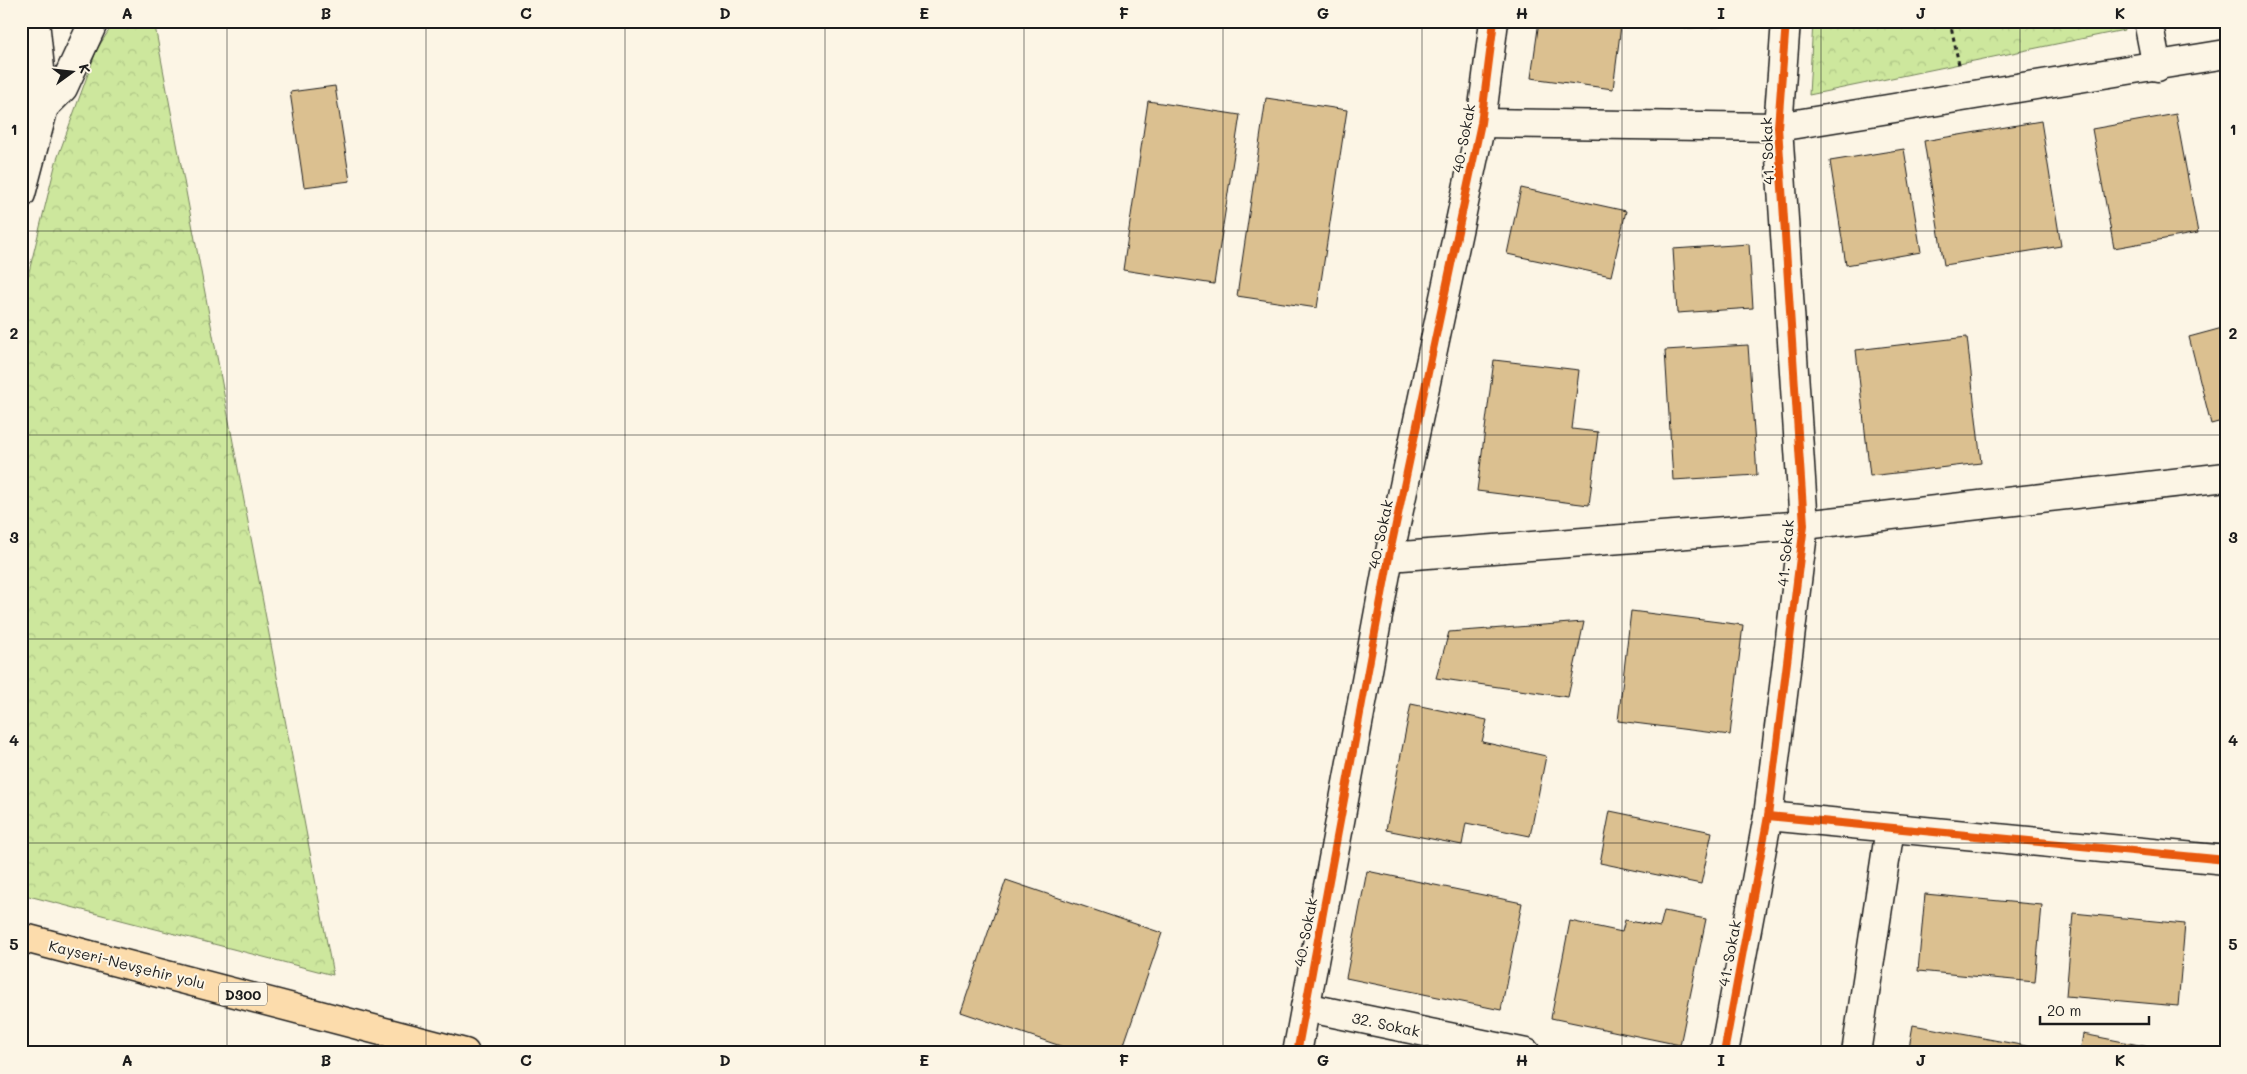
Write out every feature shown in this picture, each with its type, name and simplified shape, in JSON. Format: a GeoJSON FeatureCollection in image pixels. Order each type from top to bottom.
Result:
{"type":"FeatureCollection","features":[{"type":"Feature","properties":{"kind":"highway","name":"Kayseri-Nevşehir yolu"},"geometry":{"type":"LineString","coordinates":[[21,937],[465,1053]]}},
{"type":"Feature","properties":{"kind":"street"},"geometry":{"type":"LineString","coordinates":[[21,194],[44,107],[35,21]]}},
{"type":"Feature","properties":{"kind":"street"},"geometry":{"type":"LineString","coordinates":[[44,107],[63,88],[94,21]]}},
{"type":"Feature","properties":{"kind":"street","name":"40. Sokak"},"geometry":{"type":"LineString","coordinates":[[1298,1053],[1389,557],[1481,123],[1494,21]]}},
{"type":"Feature","properties":{"kind":"street","name":"41. Sokak"},"geometry":{"type":"LineString","coordinates":[[1724,1053],[1768,816],[1804,525],[1778,128],[1786,21]]}},
{"type":"Feature","properties":{"kind":"street"},"geometry":{"type":"LineString","coordinates":[[2148,21],[2157,67]]}},
{"type":"Feature","properties":{"kind":"street"},"geometry":{"type":"LineString","coordinates":[[1481,123],[1778,128],[2157,67],[2226,54]]}},
{"type":"Feature","properties":{"kind":"street"},"geometry":{"type":"LineString","coordinates":[[1389,557],[1804,525],[2226,477]]}},
{"type":"Feature","properties":{"kind":"street"},"geometry":{"type":"LineString","coordinates":[[1768,816],[2226,860]]}},
{"type":"Feature","properties":{"kind":"street"},"geometry":{"type":"LineString","coordinates":[[1856,1053],[1890,828]]}},
{"type":"Feature","properties":{"kind":"street","name":"32. Sokak"},"geometry":{"type":"LineString","coordinates":[[1305,1007],[1526,1053]]}},
{"type":"Feature","properties":{"kind":"path"},"geometry":{"type":"LineString","coordinates":[[1950,21],[1966,97]]}},
{"type":"Feature","properties":{"kind":"green space"},"geometry":{"type":"Polygon","coordinates":[[[115,21],[154,21],[333,975],[21,894],[21,304],[56,162],[97,49],[115,21]]]}},
{"type":"Feature","properties":{"kind":"green space"},"geometry":{"type":"Polygon","coordinates":[[[1813,21],[2122,21],[2124,30],[1809,95],[1813,21]]]}},
{"type":"Feature","properties":{"kind":"building"},"geometry":{"type":"Polygon","coordinates":[[[1539,21],[1590,21],[1621,25],[1613,89],[1531,78],[1539,21]]]}},
{"type":"Feature","properties":{"kind":"building"},"geometry":{"type":"Polygon","coordinates":[[[1684,21],[1762,21],[1762,25],[1684,28],[1684,21]]]}},
{"type":"Feature","properties":{"kind":"building"},"geometry":{"type":"Polygon","coordinates":[[[335,86],[350,181],[304,187],[290,92],[335,86]]]}},
{"type":"Feature","properties":{"kind":"building"},"geometry":{"type":"Polygon","coordinates":[[[1266,98],[1347,110],[1317,308],[1237,296],[1266,98]]]}},
{"type":"Feature","properties":{"kind":"building"},"geometry":{"type":"Polygon","coordinates":[[[1148,101],[1240,115],[1214,284],[1123,270],[1148,101]]]}},
{"type":"Feature","properties":{"kind":"building"},"geometry":{"type":"Polygon","coordinates":[[[2176,114],[2198,233],[2114,248],[2092,129],[2176,114]]]}},
{"type":"Feature","properties":{"kind":"building"},"geometry":{"type":"Polygon","coordinates":[[[2041,121],[2061,246],[1944,265],[1924,141],[2041,121]]]}},
{"type":"Feature","properties":{"kind":"building"},"geometry":{"type":"Polygon","coordinates":[[[1904,149],[1921,252],[1846,265],[1830,161],[1904,149]]]}},
{"type":"Feature","properties":{"kind":"building"},"geometry":{"type":"Polygon","coordinates":[[[1521,188],[1626,211],[1611,276],[1507,254],[1521,188]]]}},
{"type":"Feature","properties":{"kind":"building"},"geometry":{"type":"Polygon","coordinates":[[[1749,244],[1753,308],[1677,313],[1673,249],[1749,244]]]}},
{"type":"Feature","properties":{"kind":"building"},"geometry":{"type":"Polygon","coordinates":[[[2226,327],[2226,420],[2211,424],[2189,337],[2226,327]]]}},
{"type":"Feature","properties":{"kind":"building"},"geometry":{"type":"Polygon","coordinates":[[[1967,337],[1981,463],[1870,476],[1856,350],[1967,337]]]}},
{"type":"Feature","properties":{"kind":"building"},"geometry":{"type":"Polygon","coordinates":[[[1748,345],[1757,475],[1673,480],[1665,350],[1748,345]]]}},
{"type":"Feature","properties":{"kind":"building"},"geometry":{"type":"Polygon","coordinates":[[[1494,360],[1579,370],[1572,429],[1598,432],[1589,505],[1477,491],[1494,360]]]}},
{"type":"Feature","properties":{"kind":"building"},"geometry":{"type":"Polygon","coordinates":[[[1631,611],[1743,625],[1730,735],[1618,721],[1631,611]]]}},
{"type":"Feature","properties":{"kind":"building"},"geometry":{"type":"Polygon","coordinates":[[[1584,622],[1568,697],[1436,678],[1449,632],[1584,622]]]}},
{"type":"Feature","properties":{"kind":"building"},"geometry":{"type":"Polygon","coordinates":[[[1411,704],[1487,720],[1482,742],[1546,756],[1530,836],[1466,823],[1462,845],[1386,830],[1411,704]]]}},
{"type":"Feature","properties":{"kind":"building"},"geometry":{"type":"Polygon","coordinates":[[[1610,811],[1712,832],[1701,884],[1600,863],[1610,811]]]}},
{"type":"Feature","properties":{"kind":"building"},"geometry":{"type":"Polygon","coordinates":[[[1367,871],[1522,903],[1501,1010],[1346,978],[1367,871]]]}},
{"type":"Feature","properties":{"kind":"building"},"geometry":{"type":"Polygon","coordinates":[[[1006,880],[1162,933],[1121,1053],[1081,1053],[961,1012],[1006,880]]]}},
{"type":"Feature","properties":{"kind":"building"},"geometry":{"type":"Polygon","coordinates":[[[1925,894],[2042,905],[2035,982],[1918,971],[1925,894]]]}},
{"type":"Feature","properties":{"kind":"building"},"geometry":{"type":"Polygon","coordinates":[[[1664,911],[1706,919],[1680,1045],[1551,1018],[1570,921],[1622,932],[1625,920],[1660,927],[1664,911]]]}},
{"type":"Feature","properties":{"kind":"building"},"geometry":{"type":"Polygon","coordinates":[[[2073,913],[2185,924],[2178,1006],[2066,996],[2073,913]]]}},
{"type":"Feature","properties":{"kind":"building"},"geometry":{"type":"Polygon","coordinates":[[[1913,1025],[2037,1048],[2036,1053],[1908,1053],[1913,1025]]]}},
{"type":"Feature","properties":{"kind":"building"},"geometry":{"type":"Polygon","coordinates":[[[2083,1034],[2180,1053],[2080,1053],[2083,1034]]]}},
{"type":"Feature","properties":{"kind":"cycle path"},"geometry":{"type":"LineString","coordinates":[[1297,1053],[1389,557],[1481,123],[1494,21]]}},
{"type":"Feature","properties":{"kind":"cycle path"},"geometry":{"type":"LineString","coordinates":[[1724,1053],[1768,816],[1804,525],[1778,127],[1786,21]]}},
{"type":"Feature","properties":{"kind":"cycle path"},"geometry":{"type":"LineString","coordinates":[[1768,816],[2226,860]]}}]}
